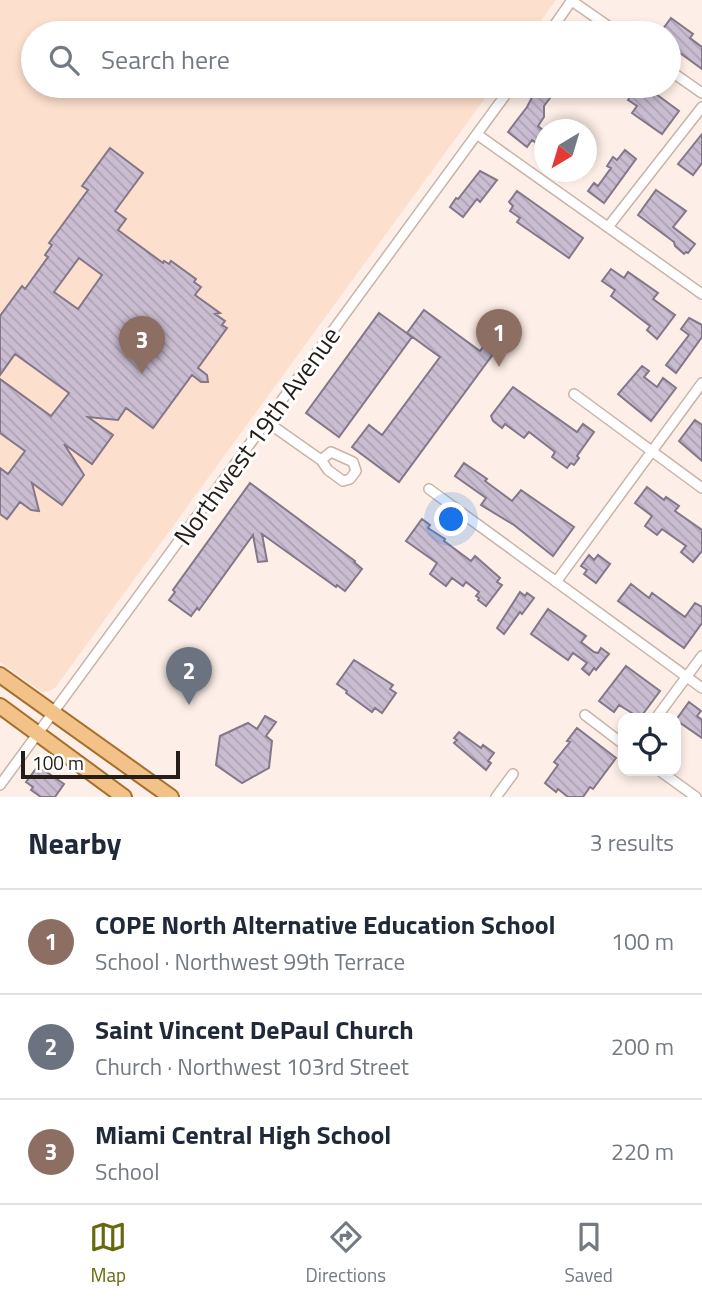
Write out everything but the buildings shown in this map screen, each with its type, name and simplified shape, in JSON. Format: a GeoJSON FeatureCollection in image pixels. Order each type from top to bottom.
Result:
{"type":"FeatureCollection","features":[{"type":"Feature","properties":{"kind":"main road"},"geometry":{"type":"LineString","coordinates":[[0,675],[168,795]]}},
{"type":"Feature","properties":{"kind":"main road"},"geometry":{"type":"LineString","coordinates":[[0,706],[119,793],[137,797]]}},
{"type":"Feature","properties":{"kind":"main road"},"geometry":{"type":"LineString","coordinates":[[146,797],[168,795]]}},
{"type":"Feature","properties":{"kind":"street"},"geometry":{"type":"LineString","coordinates":[[557,21],[572,0],[601,21]]}},
{"type":"Feature","properties":{"kind":"street"},"geometry":{"type":"LineString","coordinates":[[681,78],[702,93]]}},
{"type":"Feature","properties":{"kind":"street","name":"Northwest 19th Avenue"},"geometry":{"type":"LineString","coordinates":[[0,785],[504,98]]}},
{"type":"Feature","properties":{"kind":"street"},"geometry":{"type":"LineString","coordinates":[[608,227],[702,107]]}},
{"type":"Feature","properties":{"kind":"street"},"geometry":{"type":"LineString","coordinates":[[478,135],[702,294]]}},
{"type":"Feature","properties":{"kind":"street"},"geometry":{"type":"LineString","coordinates":[[556,582],[701,387]]}},
{"type":"Feature","properties":{"kind":"street"},"geometry":{"type":"LineString","coordinates":[[574,394],[702,488]]}},
{"type":"Feature","properties":{"kind":"street"},"geometry":{"type":"LineString","coordinates":[[267,422],[321,460]]}},
{"type":"Feature","properties":{"kind":"street"},"geometry":{"type":"LineString","coordinates":[[429,489],[702,688]]}},
{"type":"Feature","properties":{"kind":"street"},"geometry":{"type":"LineString","coordinates":[[660,713],[702,656]]}},
{"type":"Feature","properties":{"kind":"street"},"geometry":{"type":"LineString","coordinates":[[585,715],[618,740]]}},
{"type":"Feature","properties":{"kind":"street"},"geometry":{"type":"LineString","coordinates":[[496,797],[513,774]]}},
{"type":"Feature","properties":{"kind":"street"},"geometry":{"type":"LineString","coordinates":[[667,776],[696,797]]}},
{"type":"Feature","properties":{"kind":"shaded area"},"geometry":{"type":"Polygon","coordinates":[[[0,0],[556,0],[541,21],[21,21],[21,98],[485,98],[55,688],[42,692],[0,662],[0,0]]]}},
{"type":"Feature","properties":{"kind":"place","name":"COPE North Alternative Education School"},"geometry":{"type":"Point","coordinates":[499,367]}},
{"type":"Feature","properties":{"kind":"place","name":"Miami Central High School"},"geometry":{"type":"Point","coordinates":[142,374]}},
{"type":"Feature","properties":{"kind":"place","name":"Saint Vincent DePaul Church"},"geometry":{"type":"Point","coordinates":[189,705]}}]}
